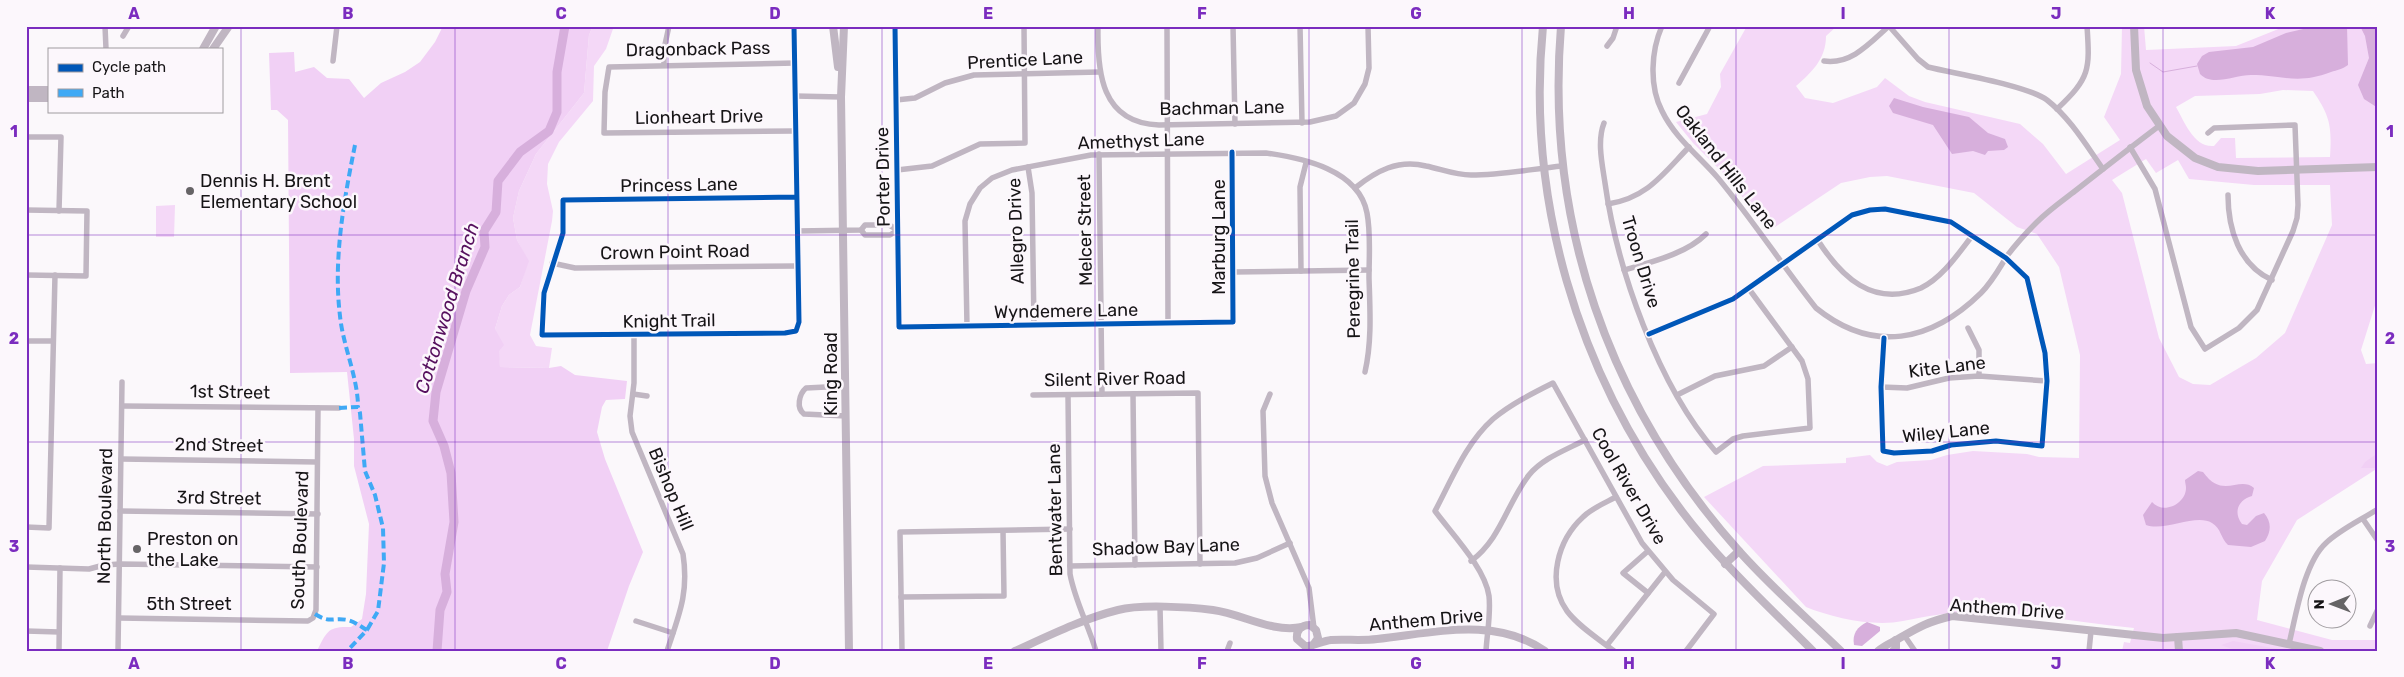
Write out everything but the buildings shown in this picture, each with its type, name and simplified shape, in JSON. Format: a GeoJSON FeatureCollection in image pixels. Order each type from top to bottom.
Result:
{"type":"FeatureCollection","features":[{"type":"Feature","properties":{"kind":"street"},"geometry":{"type":"LineString","coordinates":[[105,26],[106,48]]}},
{"type":"Feature","properties":{"kind":"street"},"geometry":{"type":"LineString","coordinates":[[123,36],[128,26]]}},
{"type":"Feature","properties":{"kind":"street"},"geometry":{"type":"LineString","coordinates":[[205,46],[216,26]]}},
{"type":"Feature","properties":{"kind":"street"},"geometry":{"type":"LineString","coordinates":[[214,48],[228,26]]}},
{"type":"Feature","properties":{"kind":"street"},"geometry":{"type":"LineString","coordinates":[[332,61],[337,26]]}},
{"type":"Feature","properties":{"kind":"street"},"geometry":{"type":"LineString","coordinates":[[664,65],[664,49],[669,26]]}},
{"type":"Feature","properties":{"kind":"street"},"geometry":{"type":"LineString","coordinates":[[794,26],[798,266]]}},
{"type":"Feature","properties":{"kind":"street","name":"King Road"},"geometry":{"type":"LineString","coordinates":[[833,26],[841,96]]}},
{"type":"Feature","properties":{"kind":"street","name":"King Road"},"geometry":{"type":"LineString","coordinates":[[844,26],[841,96],[849,651]]}},
{"type":"Feature","properties":{"kind":"street","name":"Porter Drive"},"geometry":{"type":"LineString","coordinates":[[895,26],[899,327]]}},
{"type":"Feature","properties":{"kind":"street"},"geometry":{"type":"LineString","coordinates":[[897,170],[932,166],[980,144],[1025,143],[1024,26]]}},
{"type":"Feature","properties":{"kind":"street"},"geometry":{"type":"LineString","coordinates":[[1098,26],[1099,72]]}},
{"type":"Feature","properties":{"kind":"street"},"geometry":{"type":"LineString","coordinates":[[1166,26],[1168,323]]}},
{"type":"Feature","properties":{"kind":"street"},"geometry":{"type":"LineString","coordinates":[[1233,26],[1235,124]]}},
{"type":"Feature","properties":{"kind":"street"},"geometry":{"type":"LineString","coordinates":[[1300,26],[1302,123]]}},
{"type":"Feature","properties":{"kind":"street","name":"Bachman Lane"},"geometry":{"type":"LineString","coordinates":[[1099,72],[1104,89],[1113,104],[1126,115],[1136,120],[1153,124],[1321,122],[1336,116],[1354,103],[1365,84],[1369,68],[1368,26]]}},
{"type":"Feature","properties":{"kind":"street"},"geometry":{"type":"LineString","coordinates":[[1543,26],[1540,55],[1540,136],[1543,168],[1549,208],[1569,288],[1590,350],[1607,389],[1638,447],[1658,479],[1725,564],[1813,651]]}},
{"type":"Feature","properties":{"kind":"street"},"geometry":{"type":"LineString","coordinates":[[1561,26],[1558,96],[1564,187],[1578,249],[1603,332],[1619,369],[1641,412],[1694,496],[1739,551],[1841,651]]}},
{"type":"Feature","properties":{"kind":"street"},"geometry":{"type":"LineString","coordinates":[[1607,46],[1613,38],[1617,26]]}},
{"type":"Feature","properties":{"kind":"street","name":"Oakland Hills Lane"},"geometry":{"type":"LineString","coordinates":[[1662,26],[1654,56],[1656,93],[1665,116],[1689,148],[1717,178],[1816,308],[1828,319],[1858,332],[1884,338],[1925,332],[1940,324],[1981,293],[2019,240],[2046,213],[2159,126]]}},
{"type":"Feature","properties":{"kind":"street"},"geometry":{"type":"LineString","coordinates":[[1679,83],[1710,26]]}},
{"type":"Feature","properties":{"kind":"street"},"geometry":{"type":"LineString","coordinates":[[1824,61],[1836,63],[1847,60],[1889,26],[1918,59],[1928,67],[2026,90],[2046,99],[2103,169]]}},
{"type":"Feature","properties":{"kind":"street"},"geometry":{"type":"LineString","coordinates":[[2056,109],[2080,86],[2086,74],[2089,59],[2087,26]]}},
{"type":"Feature","properties":{"kind":"street"},"geometry":{"type":"LineString","coordinates":[[2134,26],[2136,70],[2147,106],[2167,136],[2195,158],[2218,167],[2258,171],[2378,167]]}},
{"type":"Feature","properties":{"kind":"street","name":"Dragonback Pass"},"geometry":{"type":"LineString","coordinates":[[604,133],[605,92],[609,67],[795,63]]}},
{"type":"Feature","properties":{"kind":"street","name":"Prentice Lane"},"geometry":{"type":"LineString","coordinates":[[896,100],[915,98],[945,83],[966,76],[1099,72]]}},
{"type":"Feature","properties":{"kind":"street"},"geometry":{"type":"LineString","coordinates":[[26,90],[48,98]]}},
{"type":"Feature","properties":{"kind":"street"},"geometry":{"type":"LineString","coordinates":[[26,98],[48,90]]}},
{"type":"Feature","properties":{"kind":"street"},"geometry":{"type":"LineString","coordinates":[[795,96],[841,96]]}},
{"type":"Feature","properties":{"kind":"street","name":"Troon Drive"},"geometry":{"type":"LineString","coordinates":[[1604,123],[1600,135],[1608,204],[1624,270],[1649,334],[1677,395],[1696,430],[1716,452],[1733,439],[1744,436],[1810,428],[1808,379],[1802,362],[1792,348]]}},
{"type":"Feature","properties":{"kind":"street"},"geometry":{"type":"LineString","coordinates":[[2130,147],[2155,189],[2192,326],[2205,349],[2249,320],[2272,280],[2297,218],[2295,125],[2214,128],[2208,133]]}},
{"type":"Feature","properties":{"kind":"street","name":"Lionheart Drive"},"geometry":{"type":"LineString","coordinates":[[604,133],[795,131]]}},
{"type":"Feature","properties":{"kind":"street"},"geometry":{"type":"LineString","coordinates":[[26,137],[61,137],[59,211]]}},
{"type":"Feature","properties":{"kind":"street"},"geometry":{"type":"LineString","coordinates":[[1608,204],[1623,202],[1643,193],[1689,148]]}},
{"type":"Feature","properties":{"kind":"street","name":"Amethyst Lane"},"geometry":{"type":"LineString","coordinates":[[967,326],[965,221],[970,204],[980,188],[1002,173],[1099,154],[1232,152],[1273,154],[1306,163],[1338,173],[1356,188]]}},
{"type":"Feature","properties":{"kind":"street","name":"Marburg Lane"},"geometry":{"type":"LineString","coordinates":[[1232,152],[1234,322]]}},
{"type":"Feature","properties":{"kind":"street","name":"Melcer Street"},"geometry":{"type":"LineString","coordinates":[[1099,154],[1102,394]]}},
{"type":"Feature","properties":{"kind":"street"},"geometry":{"type":"LineString","coordinates":[[1301,272],[1300,187],[1306,163]]}},
{"type":"Feature","properties":{"kind":"street"},"geometry":{"type":"LineString","coordinates":[[1356,188],[1377,172],[1402,164],[1421,165],[1463,174],[1562,166]]}},
{"type":"Feature","properties":{"kind":"street","name":"Allegro Drive"},"geometry":{"type":"LineString","coordinates":[[1028,167],[1032,193],[1034,325]]}},
{"type":"Feature","properties":{"kind":"street","name":"Peregrine Trail"},"geometry":{"type":"LineString","coordinates":[[1356,188],[1367,212],[1370,348],[1365,372]]}},
{"type":"Feature","properties":{"kind":"street"},"geometry":{"type":"LineString","coordinates":[[2228,195],[2228,210],[2241,255],[2250,267],[2272,280]]}},
{"type":"Feature","properties":{"kind":"street","name":"Princess Lane"},"geometry":{"type":"LineString","coordinates":[[552,263],[563,233],[563,200],[796,197]]}},
{"type":"Feature","properties":{"kind":"street"},"geometry":{"type":"LineString","coordinates":[[1649,334],[1733,299],[1852,215],[1870,210],[1885,209],[1952,222],[2006,258],[2027,278],[2040,322],[2047,381]]}},
{"type":"Feature","properties":{"kind":"street"},"geometry":{"type":"LineString","coordinates":[[26,210],[87,211],[86,276],[26,275]]}},
{"type":"Feature","properties":{"kind":"street"},"geometry":{"type":"LineString","coordinates":[[865,225],[889,225],[898,230],[890,235],[865,235],[861,230],[865,225]]}},
{"type":"Feature","properties":{"kind":"street"},"geometry":{"type":"LineString","coordinates":[[797,231],[861,230]]}},
{"type":"Feature","properties":{"kind":"street"},"geometry":{"type":"LineString","coordinates":[[1624,270],[1668,256],[1697,242],[1706,234]]}},
{"type":"Feature","properties":{"kind":"street"},"geometry":{"type":"LineString","coordinates":[[1817,239],[1845,276],[1869,291],[1894,295],[1921,288],[1938,276],[1972,236]]}},
{"type":"Feature","properties":{"kind":"street","name":"Crown Point Road"},"geometry":{"type":"LineString","coordinates":[[552,263],[575,268],[798,266]]}},
{"type":"Feature","properties":{"kind":"street","name":"Knight Trail"},"geometry":{"type":"LineString","coordinates":[[552,263],[543,302],[542,335],[634,336],[785,333],[796,331],[799,322],[798,266]]}},
{"type":"Feature","properties":{"kind":"street"},"geometry":{"type":"LineString","coordinates":[[1234,272],[1369,270]]}},
{"type":"Feature","properties":{"kind":"street"},"geometry":{"type":"LineString","coordinates":[[26,527],[49,528],[55,275]]}},
{"type":"Feature","properties":{"kind":"street"},"geometry":{"type":"LineString","coordinates":[[1677,395],[1716,376],[1764,366],[1792,348],[1749,289]]}},
{"type":"Feature","properties":{"kind":"street","name":"Wyndemere Lane"},"geometry":{"type":"LineString","coordinates":[[899,327],[1234,322]]}},
{"type":"Feature","properties":{"kind":"street"},"geometry":{"type":"LineString","coordinates":[[1968,328],[1977,344],[1980,376]]}},
{"type":"Feature","properties":{"kind":"street","name":"Bishop Hill"},"geometry":{"type":"LineString","coordinates":[[634,336],[633,394],[630,416],[632,432],[683,554],[686,586],[667,651]]}},
{"type":"Feature","properties":{"kind":"street"},"geometry":{"type":"LineString","coordinates":[[1881,387],[1884,338]]}},
{"type":"Feature","properties":{"kind":"street"},"geometry":{"type":"LineString","coordinates":[[26,341],[53,341]]}},
{"type":"Feature","properties":{"kind":"street","name":"Kite Lane"},"geometry":{"type":"LineString","coordinates":[[1881,387],[1907,388],[1949,378],[1980,376],[2047,381]]}},
{"type":"Feature","properties":{"kind":"street","name":"Wiley Lane"},"geometry":{"type":"LineString","coordinates":[[1881,387],[1883,451],[1894,453],[1932,451],[1951,445],[1996,441],[2042,446],[2047,381]]}},
{"type":"Feature","properties":{"kind":"street","name":"North Boulevard"},"geometry":{"type":"LineString","coordinates":[[118,651],[122,382]]}},
{"type":"Feature","properties":{"kind":"street","name":"Cool River Drive"},"geometry":{"type":"LineString","coordinates":[[1471,561],[1435,510],[1466,453],[1484,429],[1509,407],[1553,383],[1648,551],[1665,572],[1714,614],[1686,651]]}},
{"type":"Feature","properties":{"kind":"street"},"geometry":{"type":"LineString","coordinates":[[846,386],[806,388],[801,394],[800,409],[804,414],[846,416]]}},
{"type":"Feature","properties":{"kind":"street","name":"Silent River Road"},"geometry":{"type":"LineString","coordinates":[[1033,395],[1198,393],[1200,564]]}},
{"type":"Feature","properties":{"kind":"street"},"geometry":{"type":"LineString","coordinates":[[633,394],[647,396]]}},
{"type":"Feature","properties":{"kind":"street"},"geometry":{"type":"LineString","coordinates":[[1133,394],[1135,565]]}},
{"type":"Feature","properties":{"kind":"street"},"geometry":{"type":"LineString","coordinates":[[1270,394],[1263,411],[1265,476],[1272,503],[1309,588],[1318,638],[1310,647],[1300,645],[1280,628]]}},
{"type":"Feature","properties":{"kind":"street","name":"Bentwater Lane"},"geometry":{"type":"LineString","coordinates":[[1068,395],[1070,566],[1074,594],[1096,651]]}},
{"type":"Feature","properties":{"kind":"street","name":"1st Street"},"geometry":{"type":"LineString","coordinates":[[122,406],[339,408]]}},
{"type":"Feature","properties":{"kind":"street","name":"South Boulevard"},"geometry":{"type":"LineString","coordinates":[[259,619],[308,621],[313,618],[316,610],[318,408]]}},
{"type":"Feature","properties":{"kind":"street"},"geometry":{"type":"LineString","coordinates":[[1486,651],[1488,592],[1482,575],[1471,561],[1492,541],[1530,474],[1542,463],[1584,440]]}},
{"type":"Feature","properties":{"kind":"street","name":"2nd Street"},"geometry":{"type":"LineString","coordinates":[[121,458],[317,462]]}},
{"type":"Feature","properties":{"kind":"street"},"geometry":{"type":"LineString","coordinates":[[1614,651],[1566,609],[1559,594],[1556,578],[1558,558],[1575,527],[1590,511],[1616,496]]}},
{"type":"Feature","properties":{"kind":"street"},"geometry":{"type":"LineString","coordinates":[[2289,644],[2313,558],[2324,544],[2335,535],[2378,509]]}},
{"type":"Feature","properties":{"kind":"street","name":"3rd Street"},"geometry":{"type":"LineString","coordinates":[[120,511],[318,514]]}},
{"type":"Feature","properties":{"kind":"street"},"geometry":{"type":"LineString","coordinates":[[2363,519],[2378,542]]}},
{"type":"Feature","properties":{"kind":"street"},"geometry":{"type":"LineString","coordinates":[[902,651],[900,532],[1070,529]]}},
{"type":"Feature","properties":{"kind":"street"},"geometry":{"type":"LineString","coordinates":[[901,597],[1004,596],[1003,531]]}},
{"type":"Feature","properties":{"kind":"street","name":"Shadow Bay Lane"},"geometry":{"type":"LineString","coordinates":[[1070,566],[1235,563],[1257,558],[1290,543]]}},
{"type":"Feature","properties":{"kind":"street"},"geometry":{"type":"LineString","coordinates":[[1648,551],[1623,573],[1648,593]]}},
{"type":"Feature","properties":{"kind":"street"},"geometry":{"type":"LineString","coordinates":[[1725,564],[1739,551]]}},
{"type":"Feature","properties":{"kind":"street"},"geometry":{"type":"LineString","coordinates":[[26,567],[89,569],[104,565],[120,564],[317,567]]}},
{"type":"Feature","properties":{"kind":"street"},"geometry":{"type":"LineString","coordinates":[[59,651],[60,568]]}},
{"type":"Feature","properties":{"kind":"street"},"geometry":{"type":"LineString","coordinates":[[1607,645],[1665,572]]}},
{"type":"Feature","properties":{"kind":"street"},"geometry":{"type":"LineString","coordinates":[[1015,651],[1085,619],[1120,609],[1160,607],[1214,610],[1280,628],[1303,626],[1315,629]]}},
{"type":"Feature","properties":{"kind":"street"},"geometry":{"type":"LineString","coordinates":[[1160,607],[1161,651]]}},
{"type":"Feature","properties":{"kind":"street"},"geometry":{"type":"LineString","coordinates":[[2370,626],[2378,609]]}},
{"type":"Feature","properties":{"kind":"street"},"geometry":{"type":"LineString","coordinates":[[1300,645],[1297,633],[1312,612]]}},
{"type":"Feature","properties":{"kind":"street","name":"Anthem Drive"},"geometry":{"type":"LineString","coordinates":[[1878,651],[1889,642],[1927,622],[1952,616],[2143,636],[2178,637],[2236,633],[2320,651]]}},
{"type":"Feature","properties":{"kind":"street","name":"5th Street"},"geometry":{"type":"LineString","coordinates":[[119,618],[259,619]]}},
{"type":"Feature","properties":{"kind":"street"},"geometry":{"type":"LineString","coordinates":[[636,620],[673,634]]}},
{"type":"Feature","properties":{"kind":"street","name":"Anthem Drive"},"geometry":{"type":"LineString","coordinates":[[1315,629],[1323,636],[1336,640]]}},
{"type":"Feature","properties":{"kind":"street","name":"Anthem Drive"},"geometry":{"type":"LineString","coordinates":[[1310,647],[1336,640],[1385,638],[1487,629],[1517,636],[1545,651]]}},
{"type":"Feature","properties":{"kind":"street"},"geometry":{"type":"LineString","coordinates":[[26,631],[59,632]]}},
{"type":"Feature","properties":{"kind":"street"},"geometry":{"type":"LineString","coordinates":[[2089,651],[2091,631]]}},
{"type":"Feature","properties":{"kind":"street"},"geometry":{"type":"LineString","coordinates":[[1904,635],[1915,651]]}},
{"type":"Feature","properties":{"kind":"street"},"geometry":{"type":"LineString","coordinates":[[2178,637],[2179,651]]}},
{"type":"Feature","properties":{"kind":"street"},"geometry":{"type":"LineString","coordinates":[[1893,651],[1896,648],[1896,640]]}},
{"type":"Feature","properties":{"kind":"street"},"geometry":{"type":"LineString","coordinates":[[1227,651],[1230,643]]}},
{"type":"Feature","properties":{"kind":"shaded area"},"geometry":{"type":"Polygon","coordinates":[[[443,26],[593,26],[589,35],[584,93],[536,154],[519,191],[513,218],[517,240],[529,261],[520,287],[509,295],[502,306],[495,329],[504,345],[499,351],[500,367],[549,368],[561,366],[575,375],[627,381],[625,399],[606,400],[602,407],[597,432],[605,459],[643,552],[629,586],[607,651],[317,651],[329,631],[337,628],[351,627],[362,619],[366,594],[369,524],[354,466],[354,439],[347,372],[290,373],[288,120],[277,110],[271,110],[269,53],[294,52],[295,72],[314,67],[327,78],[349,79],[364,98],[381,83],[405,72],[420,62],[435,42],[443,26]]]}},
{"type":"Feature","properties":{"kind":"shaded area"},"geometry":{"type":"Polygon","coordinates":[[[593,26],[614,26],[606,49],[594,66],[593,101],[559,142],[548,164],[547,184],[553,211],[552,221],[530,335],[536,346],[552,348],[549,368],[500,367],[495,329],[502,306],[509,295],[520,287],[528,261],[517,240],[513,218],[519,191],[536,154],[584,93],[589,35],[593,26]]]}},
{"type":"Feature","properties":{"kind":"shaded area"},"geometry":{"type":"Polygon","coordinates":[[[1747,26],[1837,26],[1826,36],[1824,52],[1817,64],[1796,86],[1805,98],[1833,103],[1877,87],[1885,78],[1909,96],[1925,102],[2020,124],[2043,144],[2066,174],[2120,140],[2104,117],[2121,74],[2122,26],[2144,26],[2146,50],[2236,46],[2286,26],[2378,26],[2378,296],[2361,350],[2366,364],[2378,363],[2378,468],[2297,520],[2262,581],[2257,620],[2332,640],[2378,640],[2378,651],[2122,651],[2124,642],[2130,643],[2134,628],[1994,612],[1955,613],[1892,623],[1879,623],[1841,618],[1806,607],[1704,497],[1763,466],[1846,463],[1846,458],[1870,455],[1877,462],[1887,466],[1897,462],[1931,460],[1947,455],[1973,451],[2027,454],[2039,457],[2079,458],[2080,355],[2059,267],[2037,234],[2017,227],[1974,193],[1887,176],[1870,177],[1841,183],[1769,231],[1725,175],[1693,143],[1676,122],[1707,114],[1721,87],[1720,74],[1747,26]],[[2283,90],[2260,94],[2195,96],[2176,107],[2190,133],[2201,143],[2214,146],[2221,138],[2235,138],[2236,158],[2330,157],[2331,137],[2329,122],[2313,91],[2283,90]],[[2146,159],[2112,180],[2122,193],[2159,338],[2179,377],[2193,384],[2210,385],[2256,358],[2285,333],[2332,225],[2330,185],[2254,185],[2189,179],[2178,160],[2156,173],[2146,159]]]}},
{"type":"Feature","properties":{"kind":"shaded area"},"geometry":{"type":"Polygon","coordinates":[[[2316,26],[2347,26],[2348,65],[2344,68],[2319,76],[2299,79],[2245,75],[2211,80],[2200,74],[2197,64],[2202,56],[2209,52],[2253,47],[2286,33],[2316,26]]]}},
{"type":"Feature","properties":{"kind":"shaded area"},"geometry":{"type":"Polygon","coordinates":[[[2360,26],[2378,26],[2378,108],[2364,99],[2358,85],[2369,58],[2365,36],[2360,26]]]}},
{"type":"Feature","properties":{"kind":"shaded area"},"geometry":{"type":"Polygon","coordinates":[[[1894,98],[1923,107],[1969,117],[1988,133],[2005,139],[2008,147],[2004,150],[1988,151],[1985,155],[1973,151],[1952,154],[1933,125],[1893,113],[1889,106],[1894,98]]]}},
{"type":"Feature","properties":{"kind":"shaded area"},"geometry":{"type":"Polygon","coordinates":[[[175,205],[174,237],[156,237],[156,206],[175,205]]]}},
{"type":"Feature","properties":{"kind":"shaded area"},"geometry":{"type":"Polygon","coordinates":[[[2378,453],[2378,468],[2361,468],[2365,462],[2378,453]]]}},
{"type":"Feature","properties":{"kind":"shaded area"},"geometry":{"type":"Polygon","coordinates":[[[2198,471],[2203,472],[2210,480],[2217,484],[2224,486],[2243,484],[2254,488],[2252,496],[2243,500],[2238,507],[2239,520],[2242,524],[2247,525],[2256,516],[2264,513],[2270,527],[2265,541],[2251,547],[2228,545],[2215,525],[2198,520],[2154,527],[2146,525],[2143,515],[2152,502],[2162,508],[2168,508],[2178,503],[2185,494],[2185,480],[2198,471]]]}},
{"type":"Feature","properties":{"kind":"shaded area"},"geometry":{"type":"Polygon","coordinates":[[[1867,622],[1880,627],[1880,631],[1862,646],[1854,645],[1856,631],[1867,622]]]}},
{"type":"Feature","properties":{"kind":"shaded area"},"geometry":{"type":"Polygon","coordinates":[[[2233,641],[2289,651],[2237,651],[2221,645],[2233,641]]]}},
{"type":"Feature","properties":{"kind":"waterway","name":"Cottonwood Branch"},"geometry":{"type":"LineString","coordinates":[[437,651],[440,610],[447,592],[445,574],[454,522],[451,473],[444,446],[433,421],[436,392],[466,291],[485,247],[484,231],[496,212],[498,181],[520,152],[549,131],[557,112],[557,72],[565,26]]}},
{"type":"Feature","properties":{"kind":"waterway"},"geometry":{"type":"LineString","coordinates":[[2150,63],[2163,72],[2197,66]]}},
{"type":"Feature","properties":{"kind":"marked path"},"geometry":{"type":"LineString","coordinates":[[355,145],[341,230],[338,295],[342,327],[356,385],[358,407]]}},
{"type":"Feature","properties":{"kind":"marked path"},"geometry":{"type":"LineString","coordinates":[[339,408],[358,407],[365,471],[375,495],[383,528],[384,563],[378,611],[367,630]]}},
{"type":"Feature","properties":{"kind":"marked path"},"geometry":{"type":"LineString","coordinates":[[315,614],[328,620],[348,620],[367,630],[347,651]]}},
{"type":"Feature","properties":{"kind":"cycle path"},"geometry":{"type":"LineString","coordinates":[[794,26],[799,322],[796,331],[785,333],[542,335],[544,293],[563,233],[563,200],[796,197]]}},
{"type":"Feature","properties":{"kind":"cycle path"},"geometry":{"type":"LineString","coordinates":[[895,26],[899,327],[1233,322],[1232,152]]}},
{"type":"Feature","properties":{"kind":"cycle path"},"geometry":{"type":"LineString","coordinates":[[1649,334],[1733,299],[1852,215],[1870,210],[1885,209],[1951,222],[2006,258],[2027,278],[2045,353],[2047,381],[2042,446],[1996,441],[1951,445],[1932,451],[1894,453],[1883,451],[1881,387],[1884,338]]}},
{"type":"Feature","properties":{"kind":"place","name":"Dennis H. Brent Elementary School"},"geometry":{"type":"Point","coordinates":[190,191]}},
{"type":"Feature","properties":{"kind":"place","name":"Preston on the Lake"},"geometry":{"type":"Point","coordinates":[137,549]}}]}
